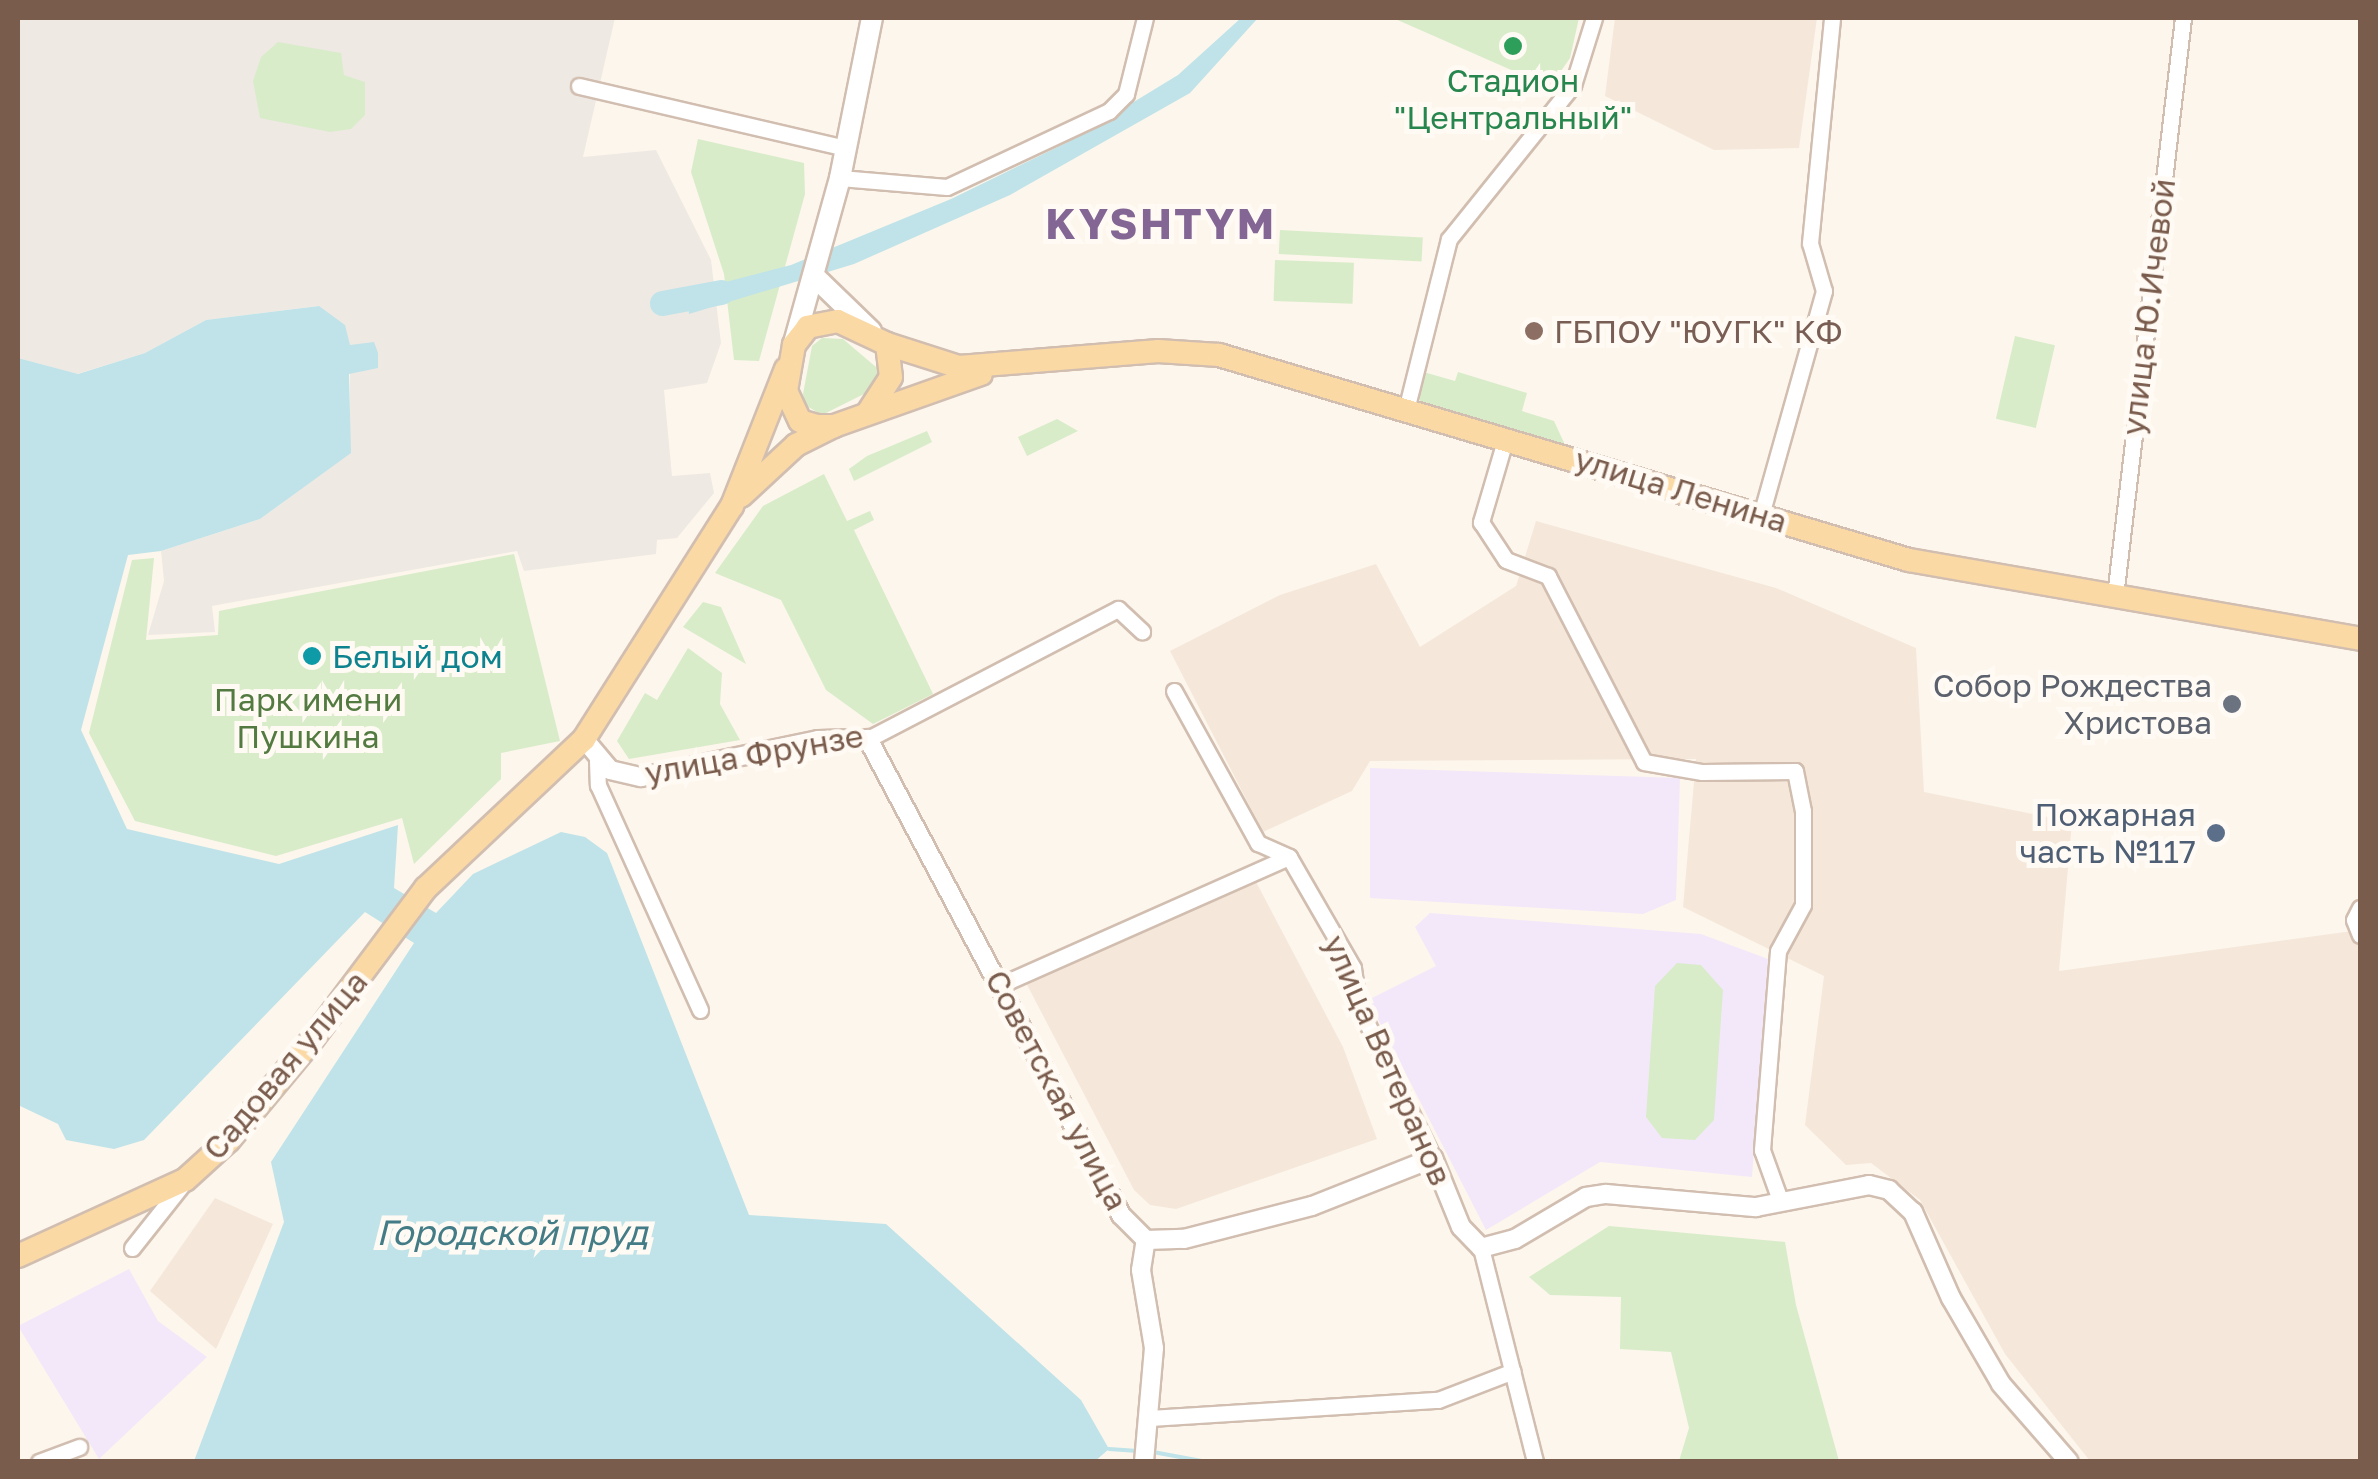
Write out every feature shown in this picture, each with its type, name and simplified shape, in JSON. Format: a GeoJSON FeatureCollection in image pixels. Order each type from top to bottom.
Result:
{"type":"FeatureCollection","features":[{"type":"Feature","properties":{"kind":"main road"},"geometry":{"type":"LineString","coordinates":[[732,506],[786,369],[815,277],[840,178],[872,18]]}},
{"type":"Feature","properties":{"kind":"main road"},"geometry":{"type":"LineString","coordinates":[[815,277],[883,340],[891,378],[869,411]]}},
{"type":"Feature","properties":{"kind":"main road"},"geometry":{"type":"LineString","coordinates":[[794,344],[820,322],[883,340],[934,362],[1004,367]]}},
{"type":"Feature","properties":{"kind":"main road","name":"улица Ленина"},"geometry":{"type":"LineString","coordinates":[[1004,367],[1098,354],[1218,354],[1407,406],[1910,560],[2360,638]]}},
{"type":"Feature","properties":{"kind":"main road"},"geometry":{"type":"LineString","coordinates":[[732,506],[796,445],[869,411],[1004,367]]}},
{"type":"Feature","properties":{"kind":"main road"},"geometry":{"type":"LineString","coordinates":[[786,369],[786,391],[800,420],[834,426]]}},
{"type":"Feature","properties":{"kind":"main road","name":"Садовая улица"},"geometry":{"type":"LineString","coordinates":[[18,1256],[185,1180],[228,1140],[426,888],[584,740],[732,506]]}},
{"type":"Feature","properties":{"kind":"street"},"geometry":{"type":"LineString","coordinates":[[840,178],[947,186],[1109,111],[1126,94],[1145,18]]}},
{"type":"Feature","properties":{"kind":"street"},"geometry":{"type":"LineString","coordinates":[[1407,406],[1449,239],[1573,85],[1594,18]]}},
{"type":"Feature","properties":{"kind":"street"},"geometry":{"type":"LineString","coordinates":[[1761,515],[1824,291],[1810,243],[1832,18]]}},
{"type":"Feature","properties":{"kind":"street","name":"улица Ю.Ичевой"},"geometry":{"type":"LineString","coordinates":[[2115,596],[2184,18]]}},
{"type":"Feature","properties":{"kind":"street"},"geometry":{"type":"LineString","coordinates":[[579,86],[846,148]]}},
{"type":"Feature","properties":{"kind":"street"},"geometry":{"type":"LineString","coordinates":[[1506,437],[1481,522],[1506,560],[1548,576],[1644,762],[1702,772],[1795,771],[1803,811],[1803,906],[1778,951],[1762,1150],[1780,1200]]}},
{"type":"Feature","properties":{"kind":"street","name":"улица Фрунзе"},"geometry":{"type":"LineString","coordinates":[[584,740],[597,761],[624,774],[659,776],[818,740],[868,739],[1118,609],[1142,631]]}},
{"type":"Feature","properties":{"kind":"street","name":"улица Ветеранов"},"geometry":{"type":"LineString","coordinates":[[1174,692],[1258,842],[1289,857],[1354,968],[1358,1005],[1433,1158],[1461,1228],[1481,1248],[1535,1462]]}},
{"type":"Feature","properties":{"kind":"street","name":"Советская улица"},"geometry":{"type":"LineString","coordinates":[[868,739],[1120,1214],[1146,1240],[1140,1270],[1154,1348],[1144,1462]]}},
{"type":"Feature","properties":{"kind":"street"},"geometry":{"type":"LineString","coordinates":[[597,761],[598,785],[700,1010]]}},
{"type":"Feature","properties":{"kind":"street"},"geometry":{"type":"LineString","coordinates":[[1000,985],[1289,857]]}},
{"type":"Feature","properties":{"kind":"street"},"geometry":{"type":"LineString","coordinates":[[2360,908],[2354,920],[2360,934]]}},
{"type":"Feature","properties":{"kind":"street"},"geometry":{"type":"LineString","coordinates":[[1146,1240],[1184,1240],[1312,1206],[1433,1158]]}},
{"type":"Feature","properties":{"kind":"street","name":"Садовая улица"},"geometry":{"type":"LineString","coordinates":[[132,1248],[185,1180]]}},
{"type":"Feature","properties":{"kind":"street"},"geometry":{"type":"LineString","coordinates":[[1481,1248],[1506,1244],[1586,1198],[1606,1194],[1732,1207],[1844,1185],[1889,1190],[1913,1212],[1951,1298],[2001,1384],[2069,1462]]}},
{"type":"Feature","properties":{"kind":"street"},"geometry":{"type":"LineString","coordinates":[[1150,1418],[1438,1400],[1513,1371]]}},
{"type":"Feature","properties":{"kind":"street"},"geometry":{"type":"LineString","coordinates":[[39,1462],[80,1447]]}},
{"type":"Feature","properties":{"kind":"shaded area"},"geometry":{"type":"Polygon","coordinates":[[[18,18],[615,18],[583,157],[656,150],[711,260],[721,343],[707,383],[664,390],[672,476],[710,473],[714,493],[677,538],[657,540],[656,554],[524,571],[517,551],[212,606],[215,632],[148,635],[164,581],[161,551],[260,519],[350,453],[350,346],[318,306],[206,320],[145,353],[77,374],[18,358],[18,18]]]}},
{"type":"Feature","properties":{"kind":"shaded area"},"geometry":{"type":"Polygon","coordinates":[[[1615,18],[1817,18],[1799,148],[1714,150],[1605,96],[1615,18]]]}},
{"type":"Feature","properties":{"kind":"shaded area"},"geometry":{"type":"Polygon","coordinates":[[[1536,521],[1776,588],[1916,648],[1924,792],[2072,822],[2059,971],[2360,930],[2360,1461],[2090,1461],[2005,1354],[1920,1200],[1871,1163],[1846,1165],[1805,1125],[1824,976],[1683,907],[1696,759],[1370,761],[1352,791],[1263,832],[1170,651],[1280,595],[1376,564],[1420,647],[1516,586],[1536,521]]]}},
{"type":"Feature","properties":{"kind":"shaded area"},"geometry":{"type":"Polygon","coordinates":[[[1370,768],[1680,778],[1676,900],[1643,914],[1370,898],[1370,768]]]}},
{"type":"Feature","properties":{"kind":"shaded area"},"geometry":{"type":"Polygon","coordinates":[[[1254,878],[1343,1047],[1377,1139],[1176,1209],[1150,1205],[1134,1190],[1024,979],[1254,878]]]}},
{"type":"Feature","properties":{"kind":"shaded area"},"geometry":{"type":"Polygon","coordinates":[[[1430,913],[1701,934],[1768,959],[1752,1177],[1600,1162],[1486,1230],[1368,1000],[1436,966],[1415,927],[1430,913]]]}},
{"type":"Feature","properties":{"kind":"shaded area"},"geometry":{"type":"Polygon","coordinates":[[[215,1198],[273,1224],[216,1349],[150,1291],[215,1198]]]}},
{"type":"Feature","properties":{"kind":"shaded area"},"geometry":{"type":"Polygon","coordinates":[[[129,1269],[158,1321],[207,1357],[99,1459],[18,1326],[129,1269]]]}},
{"type":"Feature","properties":{"kind":"green space","name":"Стадион \"Центральный\""},"geometry":{"type":"Polygon","coordinates":[[[1393,18],[1579,18],[1570,58],[1550,87],[1393,18]]]}},
{"type":"Feature","properties":{"kind":"green space"},"geometry":{"type":"Polygon","coordinates":[[[278,42],[341,53],[344,75],[365,82],[365,115],[351,129],[330,132],[260,118],[253,81],[261,57],[278,42]]]}},
{"type":"Feature","properties":{"kind":"green space"},"geometry":{"type":"Polygon","coordinates":[[[698,139],[804,163],[805,194],[759,361],[734,360],[724,274],[691,172],[698,139]]]}},
{"type":"Feature","properties":{"kind":"green space"},"geometry":{"type":"Polygon","coordinates":[[[1280,230],[1423,237],[1422,261],[1279,254],[1280,230]]]}},
{"type":"Feature","properties":{"kind":"green space"},"geometry":{"type":"Polygon","coordinates":[[[1275,260],[1354,263],[1353,304],[1274,301],[1275,260]]]}},
{"type":"Feature","properties":{"kind":"green space"},"geometry":{"type":"Polygon","coordinates":[[[2015,336],[2055,345],[2036,428],[1996,419],[2015,336]]]}},
{"type":"Feature","properties":{"kind":"green space"},"geometry":{"type":"Polygon","coordinates":[[[822,338],[843,339],[883,373],[878,387],[822,415],[805,405],[803,394],[812,346],[822,338]]]}},
{"type":"Feature","properties":{"kind":"green space"},"geometry":{"type":"Polygon","coordinates":[[[1420,371],[1455,381],[1458,372],[1527,393],[1522,411],[1554,421],[1566,447],[1421,402],[1416,393],[1420,371]]]}},
{"type":"Feature","properties":{"kind":"green space"},"geometry":{"type":"Polygon","coordinates":[[[1057,419],[1078,431],[1027,456],[1018,437],[1057,419]]]}},
{"type":"Feature","properties":{"kind":"green space"},"geometry":{"type":"Polygon","coordinates":[[[927,431],[932,442],[854,481],[849,469],[867,456],[927,431]]]}},
{"type":"Feature","properties":{"kind":"green space"},"geometry":{"type":"Polygon","coordinates":[[[824,474],[847,521],[870,511],[874,520],[854,530],[933,694],[873,724],[826,690],[781,600],[715,573],[763,506],[824,474]]]}},
{"type":"Feature","properties":{"kind":"green space","name":"Парк имени Пушкина"},"geometry":{"type":"Polygon","coordinates":[[[514,554],[560,741],[501,753],[501,779],[414,864],[402,818],[276,856],[135,821],[89,733],[132,560],[154,558],[146,640],[218,635],[219,611],[514,554]]]}},
{"type":"Feature","properties":{"kind":"green space"},"geometry":{"type":"Polygon","coordinates":[[[703,602],[721,607],[746,664],[683,627],[703,602]]]}},
{"type":"Feature","properties":{"kind":"green space"},"geometry":{"type":"Polygon","coordinates":[[[688,648],[722,673],[720,704],[740,740],[629,759],[617,741],[645,693],[657,700],[688,648]]]}},
{"type":"Feature","properties":{"kind":"green space"},"geometry":{"type":"Polygon","coordinates":[[[1677,963],[1701,965],[1723,990],[1714,1120],[1695,1140],[1662,1138],[1646,1117],[1655,986],[1677,963]]]}},
{"type":"Feature","properties":{"kind":"green space"},"geometry":{"type":"Polygon","coordinates":[[[1609,1226],[1785,1242],[1796,1305],[1839,1461],[1679,1461],[1689,1428],[1671,1352],[1620,1349],[1621,1297],[1550,1295],[1529,1277],[1609,1226]]]}},
{"type":"Feature","properties":{"kind":"water"},"geometry":{"type":"Polygon","coordinates":[[[1241,18],[1258,18],[1190,93],[1010,195],[854,264],[689,314],[687,292],[791,265],[951,199],[1068,142],[1178,75],[1241,18]]]}},
{"type":"Feature","properties":{"kind":"water","name":"Городской пруд"},"geometry":{"type":"Polygon","coordinates":[[[319,306],[345,325],[350,345],[374,342],[378,353],[378,368],[349,374],[351,453],[260,519],[161,551],[128,555],[81,730],[127,829],[279,864],[398,825],[394,888],[436,913],[473,874],[561,832],[585,837],[607,853],[749,1215],[886,1224],[1081,1400],[1109,1449],[1094,1462],[194,1461],[284,1222],[271,1162],[414,943],[365,912],[144,1140],[114,1149],[66,1140],[58,1124],[18,1105],[18,358],[78,374],[145,353],[206,320],[319,306]]]}},
{"type":"Feature","properties":{"kind":"waterway"},"geometry":{"type":"LineString","coordinates":[[662,303],[721,292]]}},
{"type":"Feature","properties":{"kind":"waterway"},"geometry":{"type":"LineString","coordinates":[[1109,1449],[1138,1451]]}},
{"type":"Feature","properties":{"kind":"waterway"},"geometry":{"type":"LineString","coordinates":[[1153,1452],[1207,1462]]}},
{"type":"Feature","properties":{"kind":"place","name":"Стадион \"Центральный\""},"geometry":{"type":"Point","coordinates":[1513,46]}},
{"type":"Feature","properties":{"kind":"place","name":"ГБПОУ \"ЮУГК\" КФ"},"geometry":{"type":"Point","coordinates":[1534,331]}},
{"type":"Feature","properties":{"kind":"place","name":"Белый дом"},"geometry":{"type":"Point","coordinates":[312,656]}},
{"type":"Feature","properties":{"kind":"place","name":"Собор Рождества Христова"},"geometry":{"type":"Point","coordinates":[2232,704]}},
{"type":"Feature","properties":{"kind":"place","name":"Пожарная часть №117"},"geometry":{"type":"Point","coordinates":[2216,833]}},
{"type":"Feature","properties":{"kind":"district","name":"KYSHTYM"},"geometry":{"type":"Point","coordinates":[1161,223]}}]}
